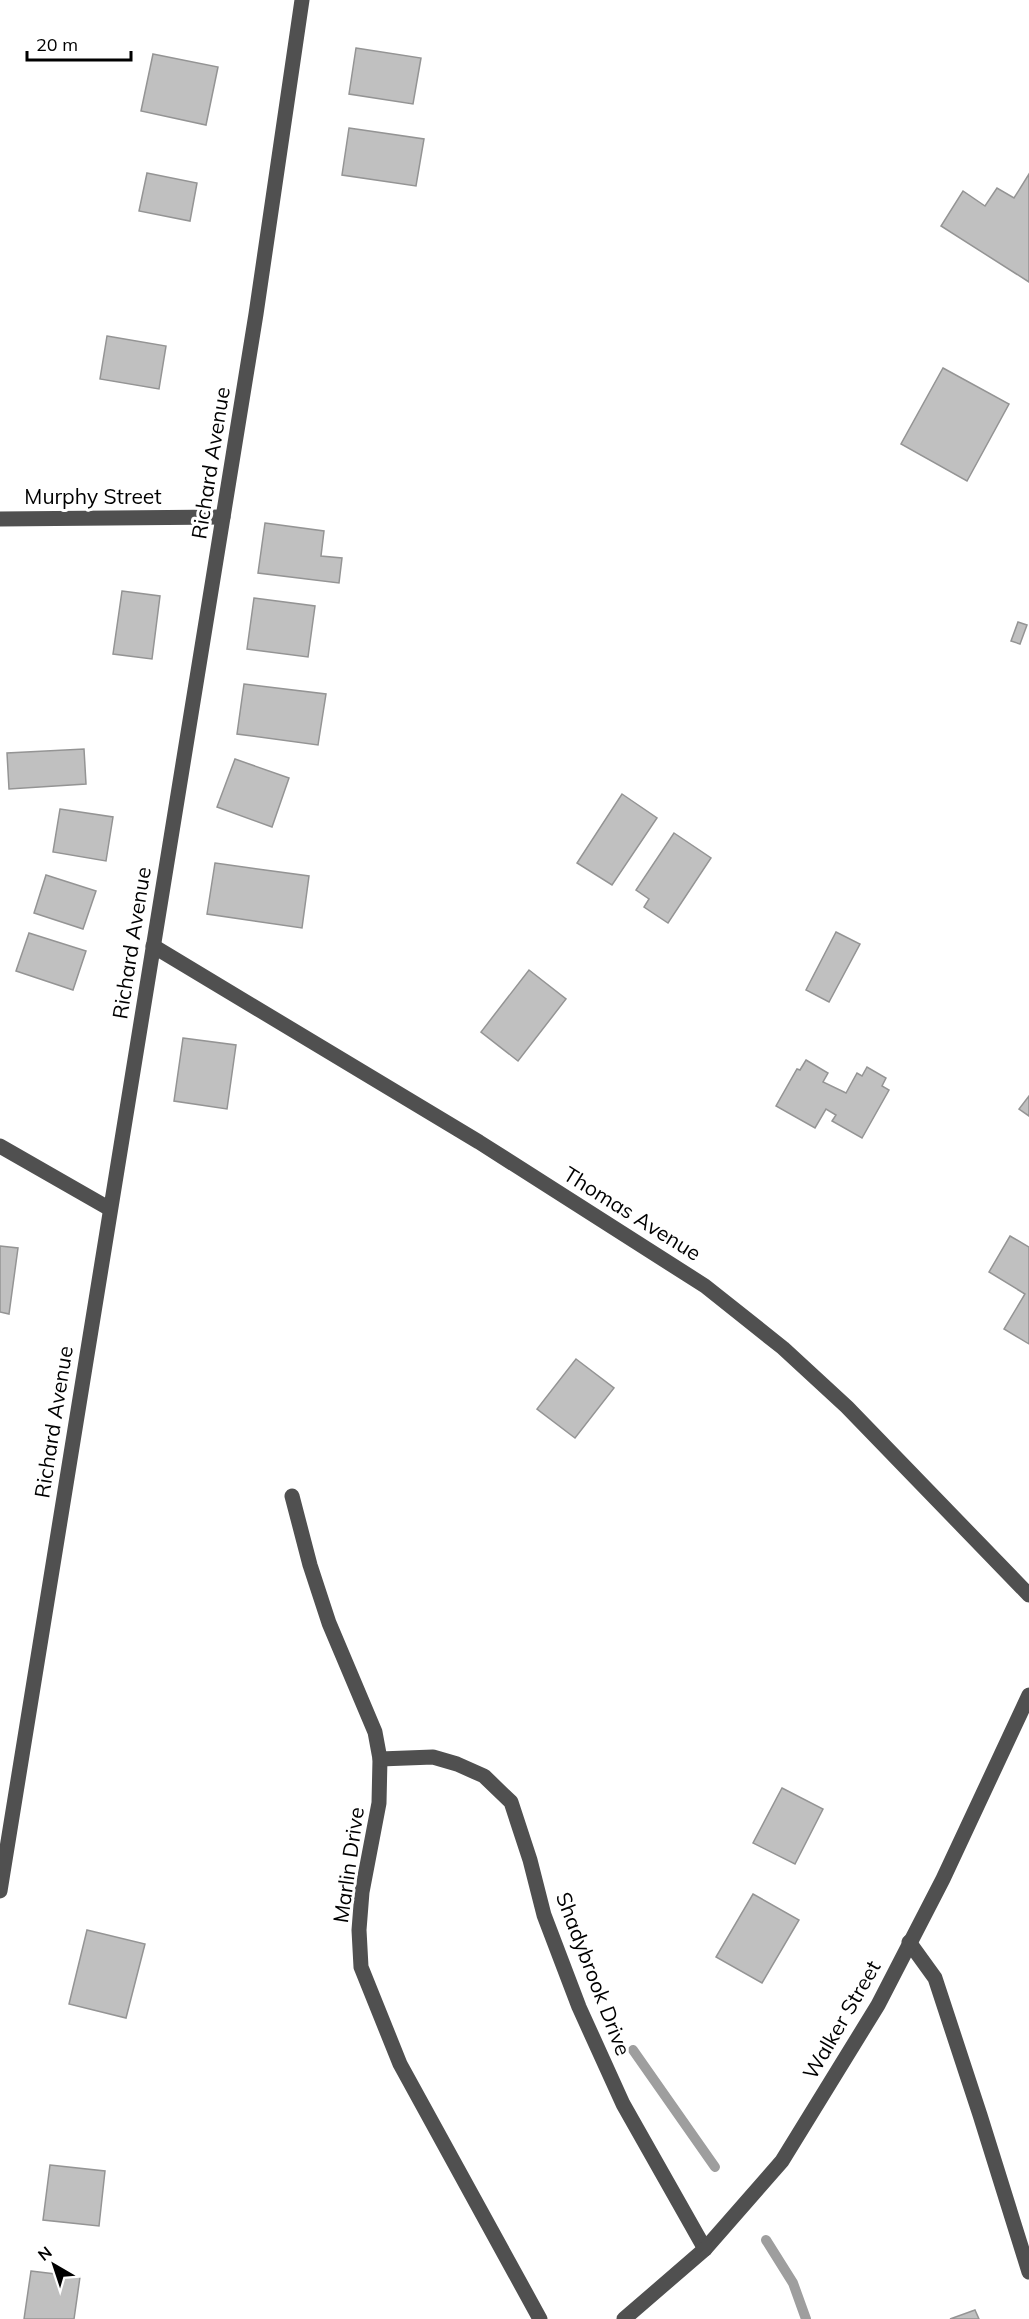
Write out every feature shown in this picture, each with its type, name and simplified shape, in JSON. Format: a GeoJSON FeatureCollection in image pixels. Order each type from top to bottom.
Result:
{"type":"FeatureCollection","features":[{"type":"Feature","properties":{"kind":"street","name":"Richard Avenue"},"geometry":{"type":"LineString","coordinates":[[0,1891],[4,1844],[256,314],[303,0]]}},
{"type":"Feature","properties":{"kind":"street","name":"Murphy Street"},"geometry":{"type":"LineString","coordinates":[[0,519],[223,517]]}},
{"type":"Feature","properties":{"kind":"street","name":"Thomas Avenue"},"geometry":{"type":"LineString","coordinates":[[153,946],[479,1142],[705,1286],[783,1348],[847,1407],[1029,1595]]}},
{"type":"Feature","properties":{"kind":"street"},"geometry":{"type":"LineString","coordinates":[[0,1146],[110,1209]]}},
{"type":"Feature","properties":{"kind":"street","name":"Marlin Drive"},"geometry":{"type":"LineString","coordinates":[[292,1496],[319,1594],[375,1732],[380,1760],[379,1803],[362,1892],[359,1930],[362,1967],[400,2064],[540,2319]]}},
{"type":"Feature","properties":{"kind":"street","name":"Walker Street"},"geometry":{"type":"LineString","coordinates":[[624,2319],[705,2249],[782,2161],[878,2005],[944,1878],[1029,1695]]}},
{"type":"Feature","properties":{"kind":"street","name":"Shadybrook Drive"},"geometry":{"type":"LineString","coordinates":[[380,1760],[433,1757],[457,1764],[483,1776],[511,1802],[530,1860],[544,1915],[579,2007],[623,2104],[705,2249]]}},
{"type":"Feature","properties":{"kind":"street"},"geometry":{"type":"LineString","coordinates":[[909,1942],[935,1978],[981,2115],[1029,2272]]}},
{"type":"Feature","properties":{"kind":"building"},"geometry":{"type":"Polygon","coordinates":[[[356,48],[421,58],[413,104],[349,94],[356,48]]]}},
{"type":"Feature","properties":{"kind":"building"},"geometry":{"type":"Polygon","coordinates":[[[153,54],[218,67],[206,125],[141,111],[153,54]]]}},
{"type":"Feature","properties":{"kind":"building"},"geometry":{"type":"Polygon","coordinates":[[[349,128],[424,139],[416,186],[342,175],[349,128]]]}},
{"type":"Feature","properties":{"kind":"building"},"geometry":{"type":"Polygon","coordinates":[[[147,173],[197,183],[190,221],[139,211],[147,173]]]}},
{"type":"Feature","properties":{"kind":"building"},"geometry":{"type":"Polygon","coordinates":[[[1029,174],[1029,282],[941,226],[963,191],[985,206],[997,188],[1014,198],[1029,174]]]}},
{"type":"Feature","properties":{"kind":"building"},"geometry":{"type":"Polygon","coordinates":[[[107,336],[166,346],[159,389],[100,379],[107,336]]]}},
{"type":"Feature","properties":{"kind":"building"},"geometry":{"type":"Polygon","coordinates":[[[943,368],[1009,404],[967,481],[901,444],[943,368]]]}},
{"type":"Feature","properties":{"kind":"building"},"geometry":{"type":"Polygon","coordinates":[[[265,523],[324,531],[321,556],[342,558],[339,583],[258,573],[265,523]]]}},
{"type":"Feature","properties":{"kind":"building"},"geometry":{"type":"Polygon","coordinates":[[[122,591],[160,596],[152,659],[113,654],[122,591]]]}},
{"type":"Feature","properties":{"kind":"building"},"geometry":{"type":"Polygon","coordinates":[[[254,598],[315,606],[308,657],[247,649],[254,598]]]}},
{"type":"Feature","properties":{"kind":"building"},"geometry":{"type":"Polygon","coordinates":[[[1018,622],[1027,625],[1020,644],[1011,641],[1018,622]]]}},
{"type":"Feature","properties":{"kind":"building"},"geometry":{"type":"Polygon","coordinates":[[[244,684],[326,694],[318,745],[237,734],[244,684]]]}},
{"type":"Feature","properties":{"kind":"building"},"geometry":{"type":"Polygon","coordinates":[[[84,749],[86,784],[9,789],[7,753],[84,749]]]}},
{"type":"Feature","properties":{"kind":"building"},"geometry":{"type":"Polygon","coordinates":[[[235,759],[289,778],[272,827],[217,807],[235,759]]]}},
{"type":"Feature","properties":{"kind":"building"},"geometry":{"type":"Polygon","coordinates":[[[622,794],[657,818],[612,885],[577,863],[622,794]]]}},
{"type":"Feature","properties":{"kind":"building"},"geometry":{"type":"Polygon","coordinates":[[[60,809],[113,817],[106,861],[53,852],[60,809]]]}},
{"type":"Feature","properties":{"kind":"building"},"geometry":{"type":"Polygon","coordinates":[[[674,833],[711,858],[668,923],[644,907],[649,899],[636,890],[674,833]]]}},
{"type":"Feature","properties":{"kind":"building"},"geometry":{"type":"Polygon","coordinates":[[[215,863],[309,876],[302,928],[207,914],[215,863]]]}},
{"type":"Feature","properties":{"kind":"building"},"geometry":{"type":"Polygon","coordinates":[[[46,875],[96,891],[83,929],[34,913],[46,875]]]}},
{"type":"Feature","properties":{"kind":"building"},"geometry":{"type":"Polygon","coordinates":[[[836,932],[860,944],[829,1002],[806,990],[836,932]]]}},
{"type":"Feature","properties":{"kind":"building"},"geometry":{"type":"Polygon","coordinates":[[[29,933],[86,951],[73,990],[16,971],[29,933]]]}},
{"type":"Feature","properties":{"kind":"building"},"geometry":{"type":"Polygon","coordinates":[[[529,970],[566,999],[518,1061],[481,1032],[529,970]]]}},
{"type":"Feature","properties":{"kind":"building"},"geometry":{"type":"Polygon","coordinates":[[[183,1038],[236,1045],[227,1109],[174,1101],[183,1038]]]}},
{"type":"Feature","properties":{"kind":"building"},"geometry":{"type":"Polygon","coordinates":[[[806,1060],[828,1073],[823,1082],[846,1093],[857,1073],[862,1076],[867,1067],[886,1078],[882,1086],[889,1090],[862,1138],[832,1121],[836,1115],[826,1109],[815,1128],[776,1106],[797,1069],[800,1070],[806,1060]]]}},
{"type":"Feature","properties":{"kind":"building"},"geometry":{"type":"Polygon","coordinates":[[[1029,1096],[1029,1116],[1019,1109],[1029,1096]]]}},
{"type":"Feature","properties":{"kind":"building"},"geometry":{"type":"Polygon","coordinates":[[[1010,1236],[1029,1247],[1029,1344],[1004,1329],[1025,1294],[989,1272],[1010,1236]]]}},
{"type":"Feature","properties":{"kind":"building"},"geometry":{"type":"Polygon","coordinates":[[[0,1246],[18,1248],[9,1314],[0,1312],[0,1246]]]}},
{"type":"Feature","properties":{"kind":"building"},"geometry":{"type":"Polygon","coordinates":[[[576,1359],[614,1388],[575,1438],[537,1409],[576,1359]]]}},
{"type":"Feature","properties":{"kind":"building"},"geometry":{"type":"Polygon","coordinates":[[[782,1788],[823,1809],[795,1864],[753,1843],[782,1788]]]}},
{"type":"Feature","properties":{"kind":"building"},"geometry":{"type":"Polygon","coordinates":[[[753,1894],[799,1920],[762,1983],[716,1957],[753,1894]]]}},
{"type":"Feature","properties":{"kind":"building"},"geometry":{"type":"Polygon","coordinates":[[[87,1930],[145,1944],[126,2018],[69,2004],[87,1930]]]}},
{"type":"Feature","properties":{"kind":"building"},"geometry":{"type":"Polygon","coordinates":[[[50,2165],[105,2171],[99,2226],[43,2220],[50,2165]]]}},
{"type":"Feature","properties":{"kind":"building"},"geometry":{"type":"Polygon","coordinates":[[[31,2271],[80,2277],[74,2319],[24,2319],[31,2271]]]}},
{"type":"Feature","properties":{"kind":"building"},"geometry":{"type":"Polygon","coordinates":[[[975,2310],[979,2319],[950,2319],[975,2310]]]}},
{"type":"Feature","properties":{"kind":"waterway"},"geometry":{"type":"LineString","coordinates":[[633,2050],[715,2167]]}},
{"type":"Feature","properties":{"kind":"waterway"},"geometry":{"type":"LineString","coordinates":[[766,2240],[793,2283],[806,2319]]}}]}
